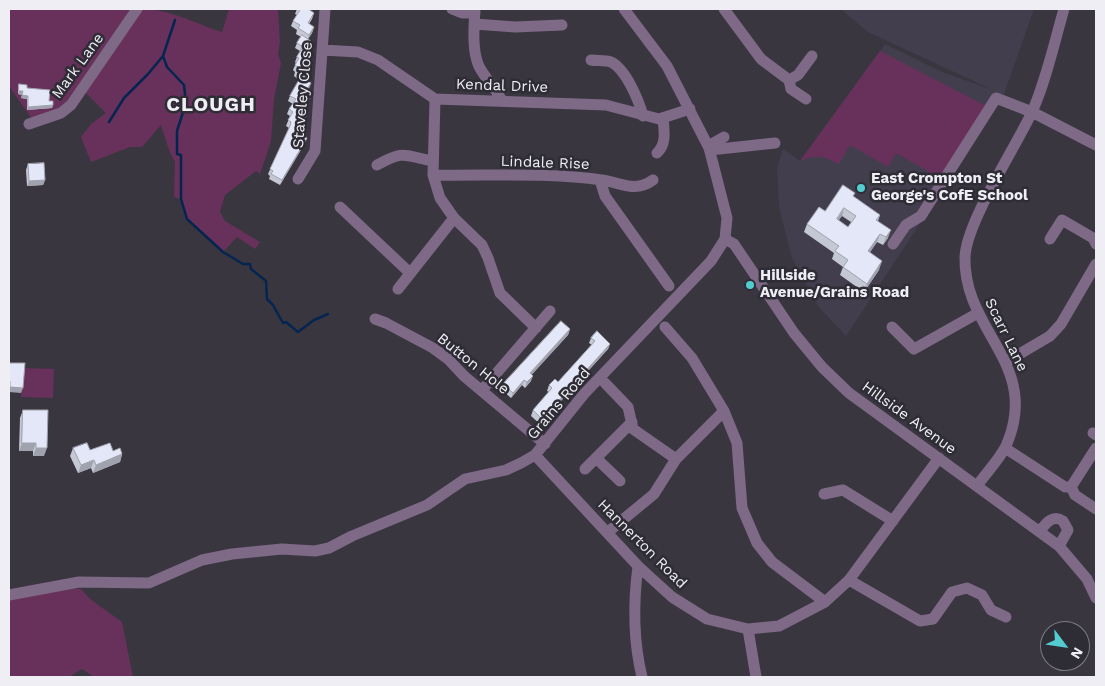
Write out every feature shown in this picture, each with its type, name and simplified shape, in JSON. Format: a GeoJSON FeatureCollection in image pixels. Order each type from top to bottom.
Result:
{"type":"FeatureCollection","features":[{"type":"Feature","properties":{"kind":"street","name":"Mark Lane"},"geometry":{"type":"LineString","coordinates":[[29,124],[62,113],[71,105],[137,9]]}},
{"type":"Feature","properties":{"kind":"street","name":"Staveley Close"},"geometry":{"type":"LineString","coordinates":[[298,179],[315,151],[325,9]]}},
{"type":"Feature","properties":{"kind":"street"},"geometry":{"type":"LineString","coordinates":[[452,9],[515,27],[562,25]]}},
{"type":"Feature","properties":{"kind":"street"},"geometry":{"type":"LineString","coordinates":[[724,9],[761,58],[789,80],[791,89],[806,99]]}},
{"type":"Feature","properties":{"kind":"street","name":"Scarr Lane"},"geometry":{"type":"LineString","coordinates":[[977,486],[1005,448],[1013,426],[1017,402],[1006,362],[978,313],[969,288],[965,257],[971,229],[1032,112],[1064,9]]}},
{"type":"Feature","properties":{"kind":"street"},"geometry":{"type":"LineString","coordinates":[[628,10],[667,66],[709,148],[727,218],[725,239]]}},
{"type":"Feature","properties":{"kind":"street"},"geometry":{"type":"LineString","coordinates":[[475,15],[474,49],[479,66],[494,85],[502,100]]}},
{"type":"Feature","properties":{"kind":"street","name":"Kendal Drive"},"geometry":{"type":"LineString","coordinates":[[323,50],[358,52],[378,60],[435,99],[606,105],[643,116],[663,118],[690,109]]}},
{"type":"Feature","properties":{"kind":"street"},"geometry":{"type":"LineString","coordinates":[[789,80],[798,75],[812,56]]}},
{"type":"Feature","properties":{"kind":"street"},"geometry":{"type":"LineString","coordinates":[[591,60],[609,62],[617,66],[638,97],[643,116]]}},
{"type":"Feature","properties":{"kind":"street"},"geometry":{"type":"LineString","coordinates":[[893,244],[906,225],[921,216],[996,98],[1032,112],[1096,145]]}},
{"type":"Feature","properties":{"kind":"street"},"geometry":{"type":"LineString","coordinates":[[435,99],[433,175],[440,198],[454,218],[482,245],[500,293],[536,328]]}},
{"type":"Feature","properties":{"kind":"street"},"geometry":{"type":"LineString","coordinates":[[657,153],[663,145],[665,138],[663,118]]}},
{"type":"Feature","properties":{"kind":"street"},"geometry":{"type":"LineString","coordinates":[[709,148],[724,137]]}},
{"type":"Feature","properties":{"kind":"street"},"geometry":{"type":"LineString","coordinates":[[709,148],[775,143]]}},
{"type":"Feature","properties":{"kind":"street"},"geometry":{"type":"LineString","coordinates":[[377,165],[399,154],[408,153],[433,161]]}},
{"type":"Feature","properties":{"kind":"street","name":"Lindale Rise"},"geometry":{"type":"LineString","coordinates":[[433,175],[600,180],[635,188],[644,187],[653,180]]}},
{"type":"Feature","properties":{"kind":"street"},"geometry":{"type":"LineString","coordinates":[[600,180],[605,196],[669,286]]}},
{"type":"Feature","properties":{"kind":"street"},"geometry":{"type":"LineString","coordinates":[[340,207],[410,273]]}},
{"type":"Feature","properties":{"kind":"street"},"geometry":{"type":"LineString","coordinates":[[398,289],[454,218]]}},
{"type":"Feature","properties":{"kind":"street"},"geometry":{"type":"LineString","coordinates":[[1050,239],[1062,220],[1093,238],[1096,244]]}},
{"type":"Feature","properties":{"kind":"street","name":"Grains Road"},"geometry":{"type":"LineString","coordinates":[[9,595],[79,582],[149,583],[202,560],[232,554],[282,549],[315,551],[329,548],[352,536],[427,505],[465,479],[506,470],[535,455],[584,394],[711,260],[725,239]]}},
{"type":"Feature","properties":{"kind":"street","name":"Hillside Avenue"},"geometry":{"type":"LineString","coordinates":[[725,239],[734,244],[794,333],[822,367],[849,393],[1059,546],[1077,565],[1096,598]]}},
{"type":"Feature","properties":{"kind":"street"},"geometry":{"type":"LineString","coordinates":[[1006,362],[1050,336],[1062,324],[1096,264]]}},
{"type":"Feature","properties":{"kind":"street"},"geometry":{"type":"LineString","coordinates":[[482,390],[550,311]]}},
{"type":"Feature","properties":{"kind":"street"},"geometry":{"type":"LineString","coordinates":[[892,327],[914,349],[978,313]]}},
{"type":"Feature","properties":{"kind":"street","name":"Button Hole"},"geometry":{"type":"LineString","coordinates":[[375,319],[386,322],[433,348],[545,444]]}},
{"type":"Feature","properties":{"kind":"street"},"geometry":{"type":"LineString","coordinates":[[665,327],[692,358],[724,411],[737,443],[742,508],[757,543],[772,562],[825,602]]}},
{"type":"Feature","properties":{"kind":"street"},"geometry":{"type":"LineString","coordinates":[[605,383],[628,407],[633,429],[676,459]]}},
{"type":"Feature","properties":{"kind":"street"},"geometry":{"type":"LineString","coordinates":[[608,532],[654,494],[676,459],[724,411]]}},
{"type":"Feature","properties":{"kind":"street"},"geometry":{"type":"LineString","coordinates":[[585,469],[632,422]]}},
{"type":"Feature","properties":{"kind":"street"},"geometry":{"type":"LineString","coordinates":[[1005,448],[1065,487],[1071,487]]}},
{"type":"Feature","properties":{"kind":"street"},"geometry":{"type":"LineString","coordinates":[[1071,487],[1096,448]]}},
{"type":"Feature","properties":{"kind":"street","name":"Hannerton Road"},"geometry":{"type":"LineString","coordinates":[[535,455],[638,566],[672,598],[707,619],[748,628],[779,626],[825,602],[849,580],[939,458]]}},
{"type":"Feature","properties":{"kind":"street"},"geometry":{"type":"LineString","coordinates":[[596,458],[620,481]]}},
{"type":"Feature","properties":{"kind":"street"},"geometry":{"type":"LineString","coordinates":[[1071,487],[1075,494],[1096,508]]}},
{"type":"Feature","properties":{"kind":"street"},"geometry":{"type":"LineString","coordinates":[[824,494],[843,490],[893,521]]}},
{"type":"Feature","properties":{"kind":"street"},"geometry":{"type":"LineString","coordinates":[[1040,531],[1049,521],[1055,518],[1063,521],[1068,530],[1059,546]]}},
{"type":"Feature","properties":{"kind":"street"},"geometry":{"type":"LineString","coordinates":[[638,566],[634,623],[637,654],[642,677]]}},
{"type":"Feature","properties":{"kind":"street"},"geometry":{"type":"LineString","coordinates":[[849,580],[920,621],[933,619],[952,592],[967,588],[982,595],[991,610],[1006,618]]}},
{"type":"Feature","properties":{"kind":"street"},"geometry":{"type":"LineString","coordinates":[[748,628],[756,677]]}},
{"type":"Feature","properties":{"kind":"shaded area"},"geometry":{"type":"Polygon","coordinates":[[[9,9],[132,9],[66,103],[55,111],[32,119],[9,86],[9,9]]]}},
{"type":"Feature","properties":{"kind":"shaded area"},"geometry":{"type":"Polygon","coordinates":[[[142,9],[163,11],[222,32],[229,9],[278,9],[280,42],[278,54],[281,63],[274,99],[271,141],[260,174],[256,171],[225,195],[220,212],[225,221],[260,242],[255,249],[237,237],[223,252],[187,219],[181,199],[174,197],[175,161],[169,150],[161,125],[142,147],[130,147],[91,162],[81,137],[91,124],[106,113],[85,92],[142,9]]]}},
{"type":"Feature","properties":{"kind":"shaded area","name":"East Crompton St George's CofE School"},"geometry":{"type":"Polygon","coordinates":[[[841,9],[1034,9],[1004,94],[1002,94],[999,103],[846,336],[818,306],[792,258],[779,207],[777,168],[783,149],[800,161],[885,44],[942,72],[993,90],[868,32],[841,9]]]}},
{"type":"Feature","properties":{"kind":"shaded area"},"geometry":{"type":"Polygon","coordinates":[[[880,51],[986,106],[938,184],[925,177],[928,171],[896,153],[888,167],[850,145],[839,164],[820,157],[810,157],[800,161],[880,51]]]}},
{"type":"Feature","properties":{"kind":"shaded area"},"geometry":{"type":"Polygon","coordinates":[[[23,368],[54,369],[53,398],[21,397],[23,368]]]}},
{"type":"Feature","properties":{"kind":"shaded area"},"geometry":{"type":"Polygon","coordinates":[[[68,588],[81,589],[90,599],[122,622],[133,677],[94,677],[82,669],[69,677],[9,677],[9,599],[68,588]]]}},
{"type":"Feature","properties":{"kind":"building"},"geometry":{"type":"Polygon","coordinates":[[[298,9],[308,9],[314,13],[308,23],[314,27],[309,35],[298,28],[300,25],[293,21],[300,10],[298,9]]]}},
{"type":"Feature","properties":{"kind":"building"},"geometry":{"type":"Polygon","coordinates":[[[302,35],[312,42],[307,50],[297,43],[302,35]]]}},
{"type":"Feature","properties":{"kind":"building"},"geometry":{"type":"Polygon","coordinates":[[[302,49],[312,55],[305,66],[311,69],[306,77],[296,71],[298,67],[295,65],[302,49]]]}},
{"type":"Feature","properties":{"kind":"building"},"geometry":{"type":"Polygon","coordinates":[[[301,77],[311,83],[304,94],[310,98],[303,108],[308,112],[302,121],[307,125],[301,135],[307,138],[282,180],[271,174],[273,171],[270,169],[290,126],[291,122],[288,120],[293,112],[289,109],[296,99],[290,96],[301,77]]]}},
{"type":"Feature","properties":{"kind":"building"},"geometry":{"type":"Polygon","coordinates":[[[19,84],[27,85],[27,88],[50,90],[49,101],[53,101],[53,105],[28,107],[28,96],[22,95],[23,91],[19,91],[19,84]]]}},
{"type":"Feature","properties":{"kind":"building"},"geometry":{"type":"Polygon","coordinates":[[[44,163],[45,180],[29,181],[28,164],[44,163]]]}},
{"type":"Feature","properties":{"kind":"building"},"geometry":{"type":"Polygon","coordinates":[[[843,185],[855,193],[853,196],[880,215],[876,220],[891,230],[886,237],[880,234],[868,251],[882,261],[867,284],[843,267],[848,260],[835,251],[839,246],[807,224],[819,207],[825,211],[843,185]],[[844,208],[837,219],[848,227],[856,216],[844,208]]]}},
{"type":"Feature","properties":{"kind":"building"},"geometry":{"type":"Polygon","coordinates":[[[561,321],[570,329],[530,373],[533,376],[527,382],[524,380],[513,393],[503,384],[561,321]]]}},
{"type":"Feature","properties":{"kind":"building"},"geometry":{"type":"Polygon","coordinates":[[[597,331],[610,344],[542,419],[533,410],[552,388],[549,385],[555,379],[558,382],[595,341],[591,338],[597,331]]]}},
{"type":"Feature","properties":{"kind":"building"},"geometry":{"type":"Polygon","coordinates":[[[9,363],[25,363],[23,388],[10,387],[9,363]]]}},
{"type":"Feature","properties":{"kind":"building"},"geometry":{"type":"Polygon","coordinates":[[[23,410],[48,410],[47,448],[36,448],[36,443],[22,443],[23,410]]]}},
{"type":"Feature","properties":{"kind":"building"},"geometry":{"type":"Polygon","coordinates":[[[87,443],[90,450],[110,443],[113,451],[120,448],[122,454],[96,465],[94,460],[81,465],[73,448],[87,443]]]}},
{"type":"Feature","properties":{"kind":"waterway"},"geometry":{"type":"LineString","coordinates":[[109,122],[124,98],[163,56],[175,20]]}},
{"type":"Feature","properties":{"kind":"waterway"},"geometry":{"type":"LineString","coordinates":[[163,56],[167,67],[184,85],[186,103],[177,131],[177,154],[181,155],[181,199],[187,219],[223,252],[243,264],[250,264],[251,269],[266,281],[267,299],[273,305],[283,323],[286,322],[298,332],[314,320],[328,314]]}},
{"type":"Feature","properties":{"kind":"place","name":"East Crompton St George's CofE School"},"geometry":{"type":"Point","coordinates":[861,188]}},
{"type":"Feature","properties":{"kind":"place","name":"Hillside Avenue/Grains Road"},"geometry":{"type":"Point","coordinates":[750,285]}},
{"type":"Feature","properties":{"kind":"district","name":"CLOUGH"},"geometry":{"type":"Point","coordinates":[211,105]}}]}
